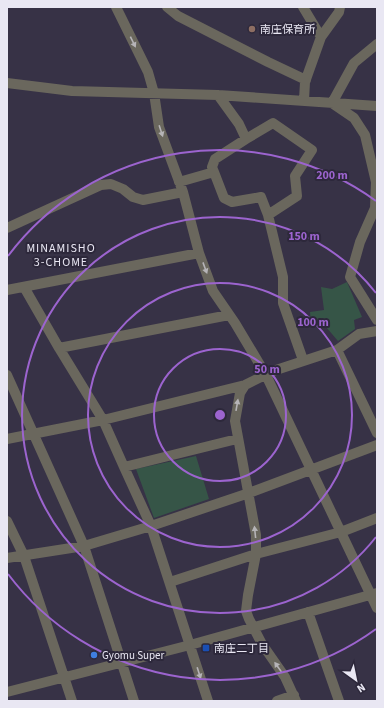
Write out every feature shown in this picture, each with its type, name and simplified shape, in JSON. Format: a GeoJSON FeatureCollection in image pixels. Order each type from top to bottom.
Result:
{"type":"FeatureCollection","features":[{"type":"Feature","properties":{"kind":"street"},"geometry":{"type":"LineString","coordinates":[[116,7],[148,72],[154,93],[159,127],[183,192],[199,253],[213,291],[266,375],[341,532],[374,594],[377,608]]}},
{"type":"Feature","properties":{"kind":"street"},"geometry":{"type":"LineString","coordinates":[[167,7],[178,16],[306,80]]}},
{"type":"Feature","properties":{"kind":"street"},"geometry":{"type":"LineString","coordinates":[[303,7],[322,37]]}},
{"type":"Feature","properties":{"kind":"street"},"geometry":{"type":"LineString","coordinates":[[304,100],[306,80],[322,37],[339,12],[340,7]]}},
{"type":"Feature","properties":{"kind":"street"},"geometry":{"type":"LineString","coordinates":[[332,102],[354,64],[377,44]]}},
{"type":"Feature","properties":{"kind":"street"},"geometry":{"type":"LineString","coordinates":[[7,83],[72,91],[218,95],[375,104]]}},
{"type":"Feature","properties":{"kind":"street"},"geometry":{"type":"LineString","coordinates":[[218,95],[239,124],[246,139]]}},
{"type":"Feature","properties":{"kind":"street"},"geometry":{"type":"LineString","coordinates":[[332,102],[354,118],[365,134],[376,182],[375,208],[360,242],[350,277],[377,320]]}},
{"type":"Feature","properties":{"kind":"street"},"geometry":{"type":"LineString","coordinates":[[268,215],[297,196],[295,176],[312,150],[273,123],[215,159],[212,167],[224,198],[232,202],[261,197],[268,215],[283,277],[283,303],[303,360]]}},
{"type":"Feature","properties":{"kind":"street"},"geometry":{"type":"LineString","coordinates":[[179,182],[214,172]]}},
{"type":"Feature","properties":{"kind":"street"},"geometry":{"type":"LineString","coordinates":[[7,228],[101,185],[111,184],[123,188],[134,197],[143,200],[183,192]]}},
{"type":"Feature","properties":{"kind":"street"},"geometry":{"type":"LineString","coordinates":[[7,290],[199,253]]}},
{"type":"Feature","properties":{"kind":"street"},"geometry":{"type":"LineString","coordinates":[[24,287],[103,420],[151,526],[208,701]]}},
{"type":"Feature","properties":{"kind":"street"},"geometry":{"type":"LineString","coordinates":[[59,348],[229,315]]}},
{"type":"Feature","properties":{"kind":"street"},"geometry":{"type":"LineString","coordinates":[[7,438],[103,420],[245,385],[272,371],[337,350],[359,334],[377,331]]}},
{"type":"Feature","properties":{"kind":"street"},"geometry":{"type":"LineString","coordinates":[[337,350],[377,433]]}},
{"type":"Feature","properties":{"kind":"street"},"geometry":{"type":"LineString","coordinates":[[7,376],[84,546],[134,701]]}},
{"type":"Feature","properties":{"kind":"street"},"geometry":{"type":"LineString","coordinates":[[245,385],[240,393],[235,420],[237,439],[249,493],[256,535],[256,554],[246,611],[262,644],[285,677],[295,698],[277,701]]}},
{"type":"Feature","properties":{"kind":"street"},"geometry":{"type":"LineString","coordinates":[[124,467],[237,439]]}},
{"type":"Feature","properties":{"kind":"street"},"geometry":{"type":"LineString","coordinates":[[7,558],[84,546],[151,526],[249,493],[377,445]]}},
{"type":"Feature","properties":{"kind":"street"},"geometry":{"type":"LineString","coordinates":[[170,582],[256,554],[341,532],[377,518]]}},
{"type":"Feature","properties":{"kind":"street"},"geometry":{"type":"LineString","coordinates":[[7,521],[24,556],[72,701]]}},
{"type":"Feature","properties":{"kind":"street"},"geometry":{"type":"LineString","coordinates":[[7,692],[190,645],[374,594]]}},
{"type":"Feature","properties":{"kind":"street"},"geometry":{"type":"LineString","coordinates":[[308,612],[339,701]]}},
{"type":"Feature","properties":{"kind":"green space"},"geometry":{"type":"Polygon","coordinates":[[[347,282],[362,317],[354,320],[355,329],[338,341],[326,327],[311,322],[310,312],[324,310],[321,287],[332,289],[347,282]]]}},
{"type":"Feature","properties":{"kind":"green space"},"geometry":{"type":"Polygon","coordinates":[[[196,456],[209,499],[154,518],[136,469],[196,456]]]}},
{"type":"Feature","properties":{"kind":"place","name":"南庄保育所"},"geometry":{"type":"Point","coordinates":[252,29]}},
{"type":"Feature","properties":{"kind":"place","name":"南庄二丁目"},"geometry":{"type":"Point","coordinates":[206,648]}},
{"type":"Feature","properties":{"kind":"place","name":"Gyomu Super"},"geometry":{"type":"Point","coordinates":[94,655]}},
{"type":"Feature","properties":{"kind":"district","name":"MINAMISHO 3-CHOME"},"geometry":{"type":"Point","coordinates":[61,255]}}]}
